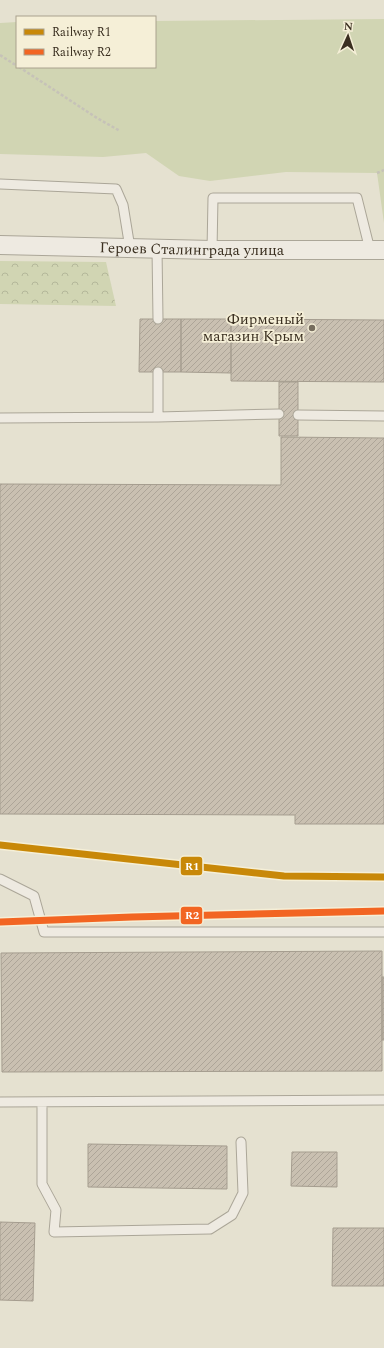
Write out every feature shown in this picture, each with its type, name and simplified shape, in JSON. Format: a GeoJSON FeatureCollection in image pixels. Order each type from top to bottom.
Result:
{"type":"FeatureCollection","features":[{"type":"Feature","properties":{"kind":"street","name":"Героев Сталинграда улица"},"geometry":{"type":"LineString","coordinates":[[0,245],[212,250],[377,250]]}},
{"type":"Feature","properties":{"kind":"lane"},"geometry":{"type":"LineString","coordinates":[[0,184],[116,189],[124,205],[130,248]]}},
{"type":"Feature","properties":{"kind":"lane"},"geometry":{"type":"LineString","coordinates":[[212,250],[213,198],[357,198],[377,250]]}},
{"type":"Feature","properties":{"kind":"lane"},"geometry":{"type":"LineString","coordinates":[[157,249],[158,319]]}},
{"type":"Feature","properties":{"kind":"lane"},"geometry":{"type":"LineString","coordinates":[[158,372],[158,417]]}},
{"type":"Feature","properties":{"kind":"lane"},"geometry":{"type":"LineString","coordinates":[[0,418],[158,417],[279,414]]}},
{"type":"Feature","properties":{"kind":"lane"},"geometry":{"type":"LineString","coordinates":[[298,415],[384,416]]}},
{"type":"Feature","properties":{"kind":"lane"},"geometry":{"type":"LineString","coordinates":[[0,879],[34,896],[44,932],[384,932]]}},
{"type":"Feature","properties":{"kind":"lane"},"geometry":{"type":"LineString","coordinates":[[0,1102],[384,1100]]}},
{"type":"Feature","properties":{"kind":"lane"},"geometry":{"type":"LineString","coordinates":[[42,1102],[42,1184],[56,1210],[54,1232],[210,1228],[232,1216],[243,1193],[241,1142]]}},
{"type":"Feature","properties":{"kind":"path"},"geometry":{"type":"LineString","coordinates":[[0,55],[16,65]]}},
{"type":"Feature","properties":{"kind":"path"},"geometry":{"type":"LineString","coordinates":[[21,68],[120,131]]}},
{"type":"Feature","properties":{"kind":"path"},"geometry":{"type":"LineString","coordinates":[[377,173],[384,170]]}},
{"type":"Feature","properties":{"kind":"green space"},"geometry":{"type":"Polygon","coordinates":[[[384,19],[384,223],[377,173],[286,172],[210,181],[179,176],[146,153],[103,157],[0,154],[0,23],[16,22],[16,68],[156,68],[156,21],[384,19]]]}},
{"type":"Feature","properties":{"kind":"green space"},"geometry":{"type":"Polygon","coordinates":[[[0,261],[106,262],[116,306],[0,304],[0,261]]]}},
{"type":"Feature","properties":{"kind":"building"},"geometry":{"type":"Polygon","coordinates":[[[140,319],[181,319],[181,372],[139,372],[140,319]]]}},
{"type":"Feature","properties":{"kind":"building"},"geometry":{"type":"Polygon","coordinates":[[[181,319],[231,319],[231,373],[181,372],[181,319]]]}},
{"type":"Feature","properties":{"kind":"building"},"geometry":{"type":"Polygon","coordinates":[[[231,319],[384,320],[384,382],[231,381],[231,319]]]}},
{"type":"Feature","properties":{"kind":"building"},"geometry":{"type":"Polygon","coordinates":[[[279,382],[298,382],[298,436],[279,436],[279,382]]]}},
{"type":"Feature","properties":{"kind":"building"},"geometry":{"type":"Polygon","coordinates":[[[281,437],[384,438],[384,824],[295,824],[295,815],[0,814],[0,484],[281,485],[281,437]]]}},
{"type":"Feature","properties":{"kind":"building"},"geometry":{"type":"Polygon","coordinates":[[[382,951],[382,1071],[2,1072],[1,953],[382,951]]]}},
{"type":"Feature","properties":{"kind":"building"},"geometry":{"type":"Polygon","coordinates":[[[382,977],[384,977],[384,1040],[382,1040],[382,977]]]}},
{"type":"Feature","properties":{"kind":"building"},"geometry":{"type":"Polygon","coordinates":[[[88,1144],[227,1146],[227,1189],[88,1187],[88,1144]]]}},
{"type":"Feature","properties":{"kind":"building"},"geometry":{"type":"Polygon","coordinates":[[[292,1152],[337,1152],[337,1187],[291,1186],[292,1152]]]}},
{"type":"Feature","properties":{"kind":"building"},"geometry":{"type":"Polygon","coordinates":[[[0,1222],[35,1223],[33,1301],[0,1300],[0,1222]]]}},
{"type":"Feature","properties":{"kind":"building"},"geometry":{"type":"Polygon","coordinates":[[[333,1228],[384,1228],[384,1286],[332,1286],[333,1228]]]}},
{"type":"Feature","properties":{"kind":"rail line","name":"R1"},"geometry":{"type":"LineString","coordinates":[[0,845],[284,876],[384,877]]}},
{"type":"Feature","properties":{"kind":"rail line","name":"R2"},"geometry":{"type":"LineString","coordinates":[[0,922],[132,917],[384,911]]}},
{"type":"Feature","properties":{"kind":"place","name":"Фирменый магазин Крым"},"geometry":{"type":"Point","coordinates":[312,328]}}]}
